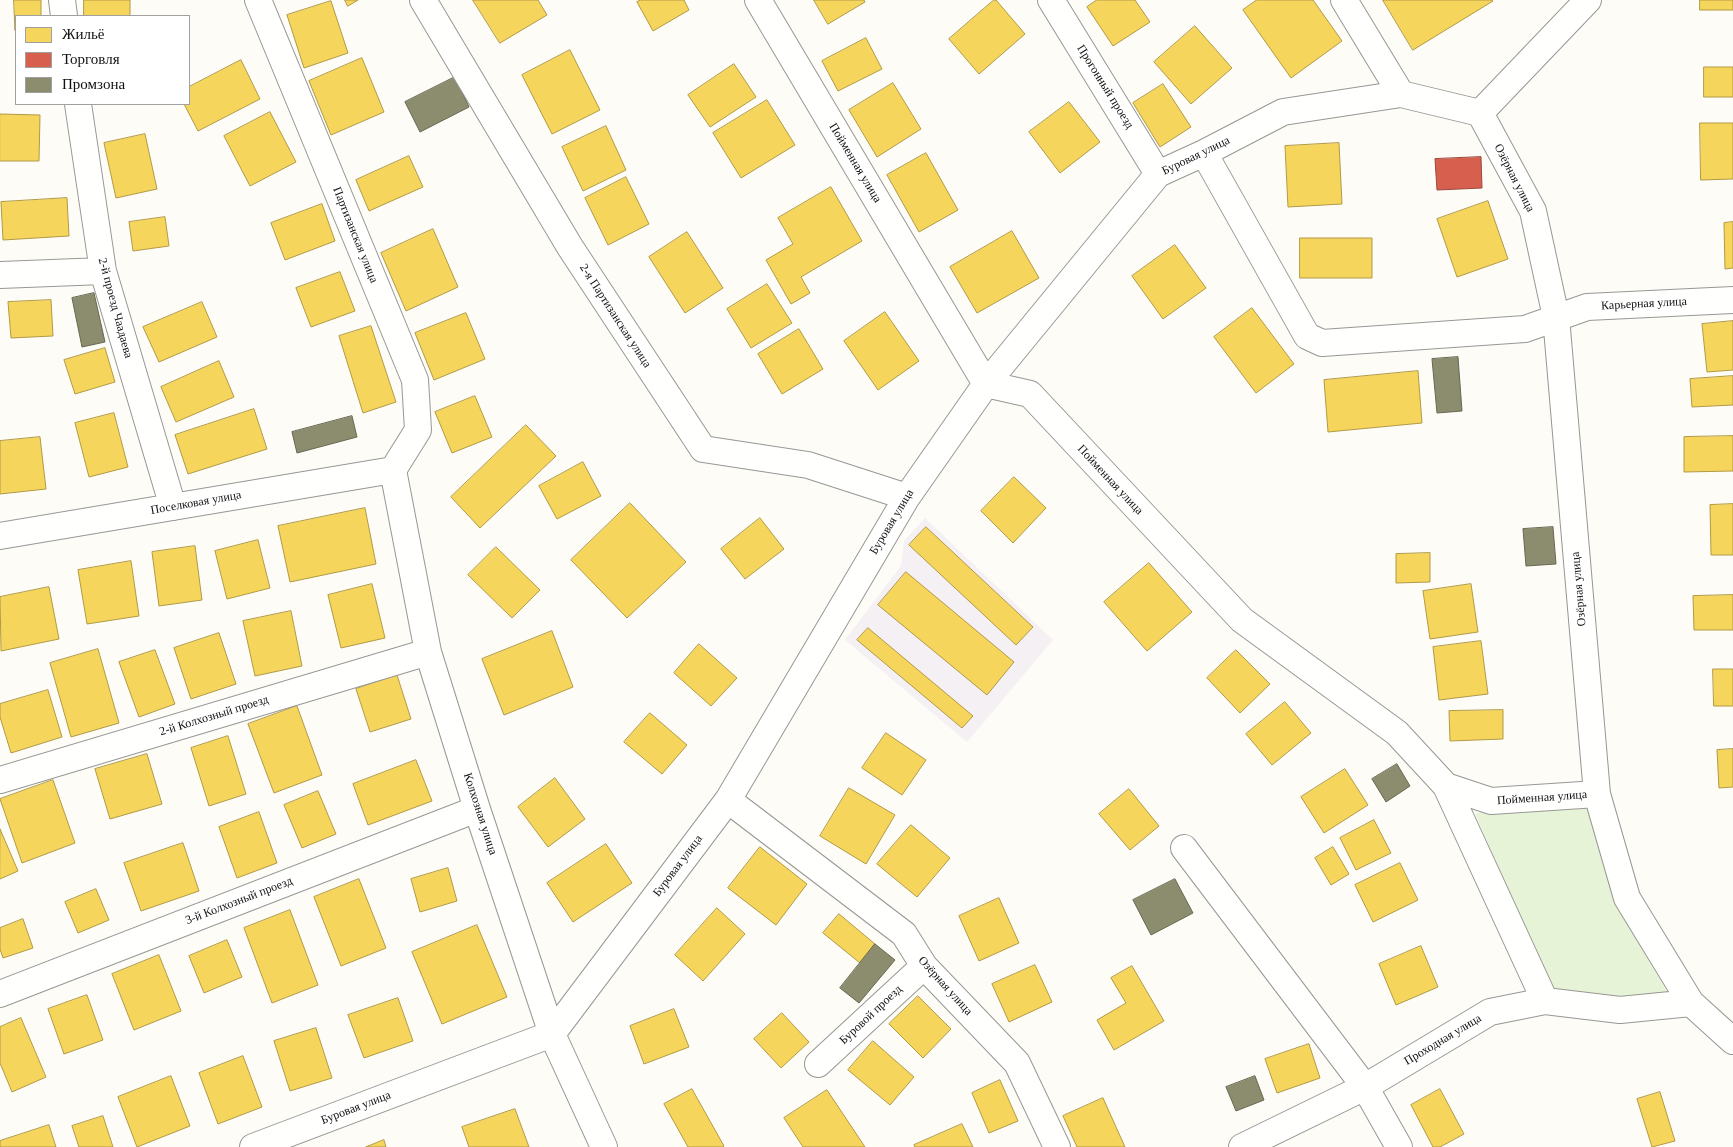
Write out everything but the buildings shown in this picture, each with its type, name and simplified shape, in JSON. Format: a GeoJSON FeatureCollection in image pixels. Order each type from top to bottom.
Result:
{"type":"FeatureCollection","features":[{"type":"Feature","properties":{"kind":"street"},"geometry":{"type":"LineString","coordinates":[[62,0],[64,15]]}},
{"type":"Feature","properties":{"kind":"street","name":"Партизанская улица"},"geometry":{"type":"LineString","coordinates":[[258,0],[415,380],[418,430],[392,470]]}},
{"type":"Feature","properties":{"kind":"street","name":"2-я Партизанская улица"},"geometry":{"type":"LineString","coordinates":[[423,0],[570,247],[703,449],[808,465],[907,497]]}},
{"type":"Feature","properties":{"kind":"street","name":"Пойменная улица"},"geometry":{"type":"LineString","coordinates":[[758,0],[986,384],[1030,394],[1242,620],[1397,733],[1446,786],[1491,801],[1597,794]]}},
{"type":"Feature","properties":{"kind":"street","name":"Прогонный проезд"},"geometry":{"type":"LineString","coordinates":[[1051,0],[1158,174]]}},
{"type":"Feature","properties":{"kind":"street"},"geometry":{"type":"LineString","coordinates":[[1344,0],[1401,94]]}},
{"type":"Feature","properties":{"kind":"street"},"geometry":{"type":"LineString","coordinates":[[1480,113],[1588,0]]}},
{"type":"Feature","properties":{"kind":"street","name":"Буровая улица"},"geometry":{"type":"LineString","coordinates":[[253,1147],[552,1034],[728,800],[907,497],[986,384],[1158,174],[1204,153],[1283,112],[1401,94],[1480,113]]}},
{"type":"Feature","properties":{"kind":"street","name":"2-й проезд Чаадаева"},"geometry":{"type":"LineString","coordinates":[[78,105],[103,271],[172,507]]}},
{"type":"Feature","properties":{"kind":"street","name":"Озёрная улица"},"geometry":{"type":"LineString","coordinates":[[1480,113],[1533,211],[1556,317],[1597,794],[1627,898],[1691,1003],[1733,1041]]}},
{"type":"Feature","properties":{"kind":"street","name":"Карьерная улица"},"geometry":{"type":"LineString","coordinates":[[1204,153],[1307,336],[1322,343],[1525,329],[1586,307],[1733,300]]}},
{"type":"Feature","properties":{"kind":"street"},"geometry":{"type":"LineString","coordinates":[[0,275],[103,271]]}},
{"type":"Feature","properties":{"kind":"street","name":"Поселковая улица"},"geometry":{"type":"LineString","coordinates":[[0,536],[392,470]]}},
{"type":"Feature","properties":{"kind":"street","name":"Колхозная улица"},"geometry":{"type":"LineString","coordinates":[[392,470],[428,652],[552,1034],[604,1147]]}},
{"type":"Feature","properties":{"kind":"street","name":"2-й Колхозный проезд"},"geometry":{"type":"LineString","coordinates":[[0,780],[428,652]]}},
{"type":"Feature","properties":{"kind":"street"},"geometry":{"type":"LineString","coordinates":[[1446,786],[1545,1001]]}},
{"type":"Feature","properties":{"kind":"street","name":"Озёрная улица"},"geometry":{"type":"LineString","coordinates":[[728,800],[904,934],[924,966],[1017,1063],[1057,1147]]}},
{"type":"Feature","properties":{"kind":"street","name":"3-й Колхозный проезд"},"geometry":{"type":"LineString","coordinates":[[0,994],[478,809]]}},
{"type":"Feature","properties":{"kind":"street"},"geometry":{"type":"LineString","coordinates":[[1184,848],[1365,1087],[1399,1147]]}},
{"type":"Feature","properties":{"kind":"street","name":"Буровой проезд"},"geometry":{"type":"LineString","coordinates":[[818,1064],[924,966]]}},
{"type":"Feature","properties":{"kind":"street","name":"Проходная улица"},"geometry":{"type":"LineString","coordinates":[[1242,1147],[1365,1087],[1490,1012],[1545,1001],[1620,1010],[1691,1003]]}},
{"type":"Feature","properties":{"kind":"shaded area"},"geometry":{"type":"Polygon","coordinates":[[[925,518],[1053,640],[967,742],[845,640],[901,566],[904,541],[925,518]]]}},
{"type":"Feature","properties":{"kind":"green space"},"geometry":{"type":"Polygon","coordinates":[[[1589,805],[1615,903],[1670,997],[1617,999],[1551,990],[1475,813],[1589,805]]]}}]}
